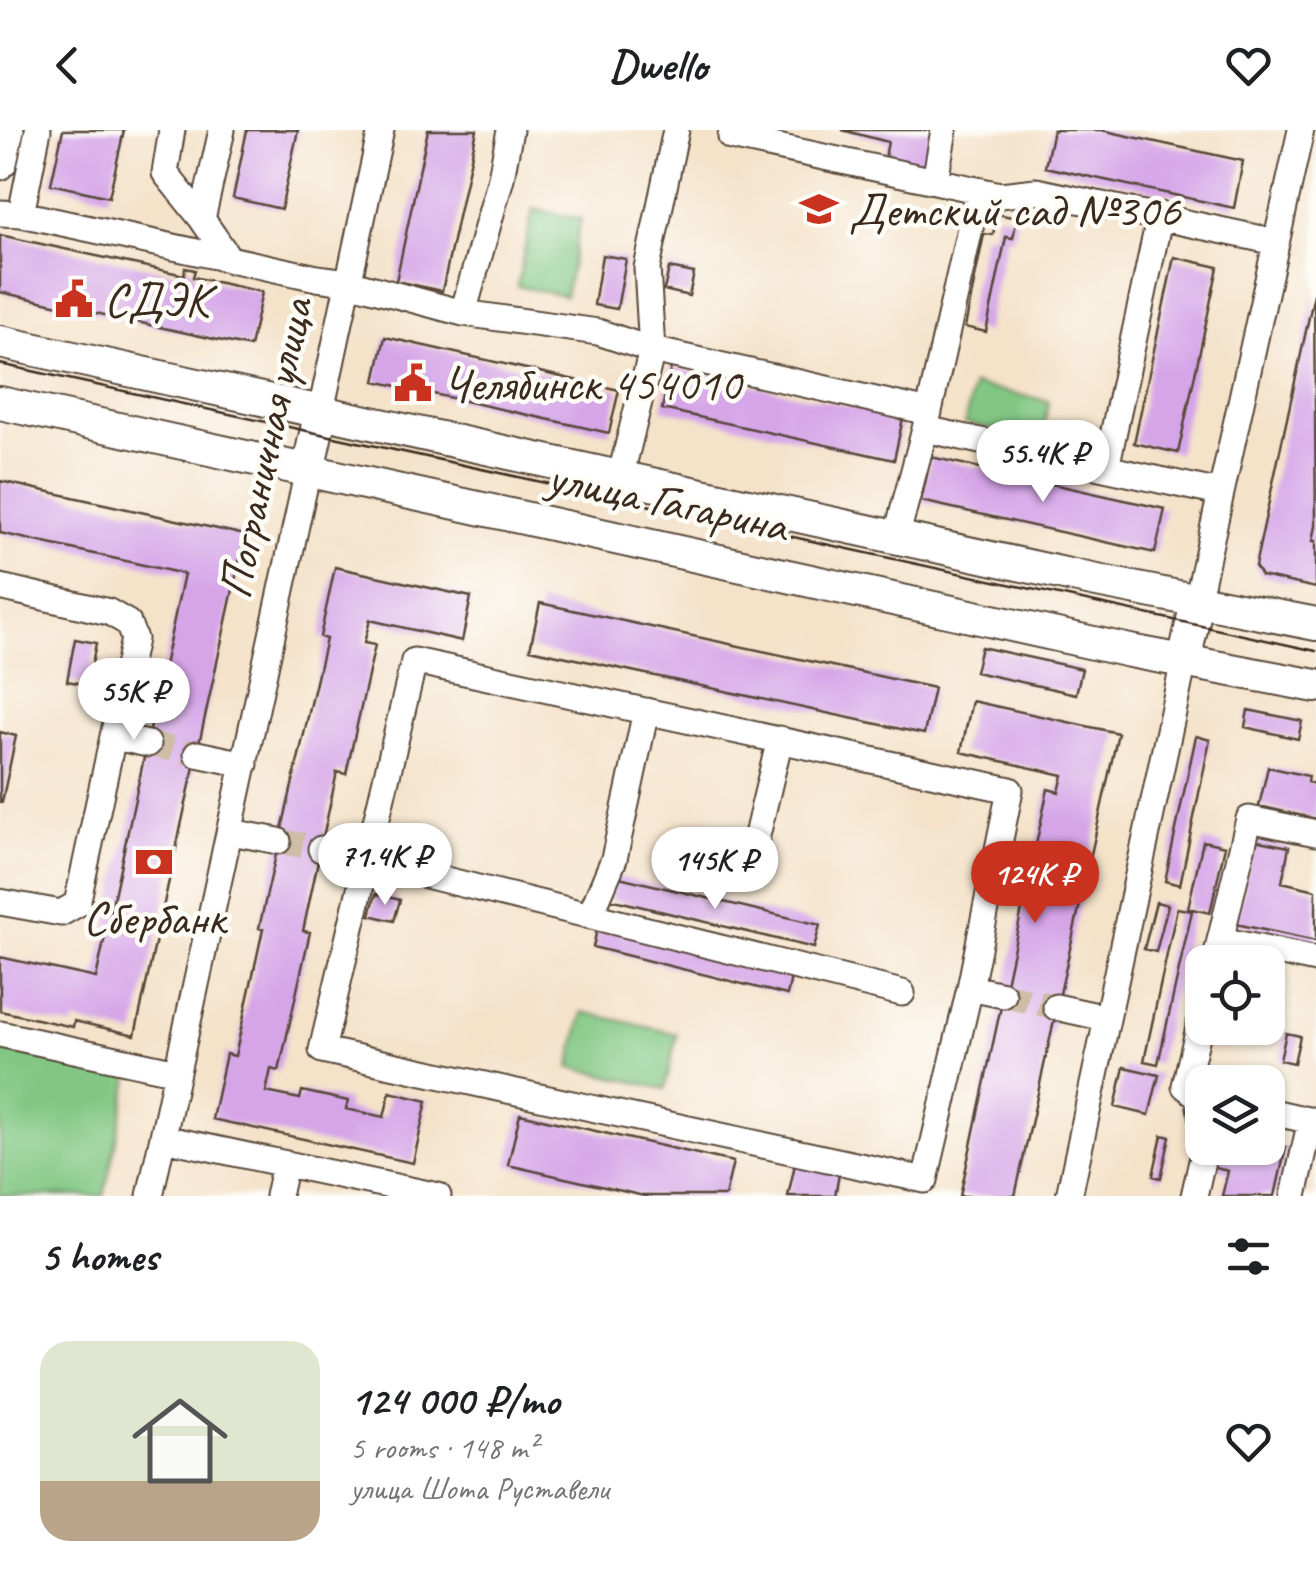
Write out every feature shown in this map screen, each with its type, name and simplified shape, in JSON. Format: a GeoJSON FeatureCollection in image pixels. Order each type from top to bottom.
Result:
{"type":"FeatureCollection","features":[{"type":"Feature","properties":{"kind":"main road","name":"улица Гагарина"},"geometry":{"type":"LineString","coordinates":[[0,342],[896,538],[1316,624]]}},
{"type":"Feature","properties":{"kind":"main road","name":"улица Гагарина"},"geometry":{"type":"LineString","coordinates":[[0,403],[1184,661],[1316,686]]}},
{"type":"Feature","properties":{"kind":"main road","name":"Пограничная улица"},"geometry":{"type":"LineString","coordinates":[[308,470],[321,412]]}},
{"type":"Feature","properties":{"kind":"main road"},"geometry":{"type":"LineString","coordinates":[[1184,661],[1197,602]]}},
{"type":"Feature","properties":{"kind":"street"},"geometry":{"type":"LineString","coordinates":[[0,167],[11,130]]}},
{"type":"Feature","properties":{"kind":"street"},"geometry":{"type":"LineString","coordinates":[[38,130],[10,214],[348,282],[463,313],[598,332],[652,350],[1106,468],[1220,493]]}},
{"type":"Feature","properties":{"kind":"street"},"geometry":{"type":"LineString","coordinates":[[172,130],[165,173],[230,260]]}},
{"type":"Feature","properties":{"kind":"street"},"geometry":{"type":"LineString","coordinates":[[202,219],[222,130]]}},
{"type":"Feature","properties":{"kind":"street","name":"Пограничная улица"},"geometry":{"type":"LineString","coordinates":[[321,412],[382,130]]}},
{"type":"Feature","properties":{"kind":"street"},"geometry":{"type":"LineString","coordinates":[[463,313],[501,178],[510,130]]}},
{"type":"Feature","properties":{"kind":"street"},"geometry":{"type":"LineString","coordinates":[[620,478],[652,350],[646,268],[676,130]]}},
{"type":"Feature","properties":{"kind":"street"},"geometry":{"type":"LineString","coordinates":[[732,130],[730,137],[1000,195],[1036,190],[1276,242]]}},
{"type":"Feature","properties":{"kind":"street"},"geometry":{"type":"LineString","coordinates":[[935,181],[944,130]]}},
{"type":"Feature","properties":{"kind":"street"},"geometry":{"type":"LineString","coordinates":[[1197,602],[1302,136]]}},
{"type":"Feature","properties":{"kind":"street"},"geometry":{"type":"LineString","coordinates":[[896,538],[976,206]]}},
{"type":"Feature","properties":{"kind":"street"},"geometry":{"type":"LineString","coordinates":[[1106,468],[1160,215]]}},
{"type":"Feature","properties":{"kind":"street","name":"Пограничная улица"},"geometry":{"type":"LineString","coordinates":[[150,1196],[308,470]]}},
{"type":"Feature","properties":{"kind":"street"},"geometry":{"type":"LineString","coordinates":[[0,587],[110,612],[128,623],[134,638],[77,904],[61,913],[0,902]]}},
{"type":"Feature","properties":{"kind":"street"},"geometry":{"type":"LineString","coordinates":[[414,661],[780,739],[1010,790],[970,988],[924,1180],[322,1050],[414,661]]}},
{"type":"Feature","properties":{"kind":"street"},"geometry":{"type":"LineString","coordinates":[[1069,1196],[1184,661]]}},
{"type":"Feature","properties":{"kind":"street"},"geometry":{"type":"LineString","coordinates":[[590,916],[614,859],[646,711]]}},
{"type":"Feature","properties":{"kind":"street"},"geometry":{"type":"LineString","coordinates":[[114,736],[148,744]]}},
{"type":"Feature","properties":{"kind":"street"},"geometry":{"type":"LineString","coordinates":[[754,848],[780,739]]}},
{"type":"Feature","properties":{"kind":"street"},"geometry":{"type":"LineString","coordinates":[[197,754],[246,764]]}},
{"type":"Feature","properties":{"kind":"street"},"geometry":{"type":"LineString","coordinates":[[1219,945],[1249,819],[1316,834]]}},
{"type":"Feature","properties":{"kind":"street"},"geometry":{"type":"LineString","coordinates":[[231,832],[278,841]]}},
{"type":"Feature","properties":{"kind":"street"},"geometry":{"type":"LineString","coordinates":[[321,849],[902,993]]}},
{"type":"Feature","properties":{"kind":"street"},"geometry":{"type":"LineString","coordinates":[[1285,957],[1316,960]]}},
{"type":"Feature","properties":{"kind":"street"},"geometry":{"type":"LineString","coordinates":[[970,988],[1003,995]]}},
{"type":"Feature","properties":{"kind":"street"},"geometry":{"type":"LineString","coordinates":[[1056,1007],[1106,1018]]}},
{"type":"Feature","properties":{"kind":"street"},"geometry":{"type":"LineString","coordinates":[[0,1034],[177,1072]]}},
{"type":"Feature","properties":{"kind":"street"},"geometry":{"type":"LineString","coordinates":[[1285,1115],[1313,1121],[1294,1196]]}},
{"type":"Feature","properties":{"kind":"street"},"geometry":{"type":"LineString","coordinates":[[162,1138],[383,1190],[438,1196]]}},
{"type":"Feature","properties":{"kind":"street"},"geometry":{"type":"LineString","coordinates":[[278,1196],[285,1164]]}},
{"type":"Feature","properties":{"kind":"street"},"geometry":{"type":"LineString","coordinates":[[1194,1196],[1201,1165]]}},
{"type":"Feature","properties":{"kind":"green space"},"geometry":{"type":"Polygon","coordinates":[[[533,209],[581,219],[565,296],[517,286],[533,209]]]}},
{"type":"Feature","properties":{"kind":"green space"},"geometry":{"type":"Polygon","coordinates":[[[973,385],[1049,401],[1041,440],[965,423],[973,385]]]}},
{"type":"Feature","properties":{"kind":"green space"},"geometry":{"type":"Polygon","coordinates":[[[583,1012],[677,1034],[665,1089],[570,1067],[583,1012]]]}},
{"type":"Feature","properties":{"kind":"green space"},"geometry":{"type":"Polygon","coordinates":[[[0,1049],[130,1076],[104,1196],[0,1196],[0,1049]]]}},
{"type":"Feature","properties":{"kind":"building"},"geometry":{"type":"Polygon","coordinates":[[[63,130],[124,130],[109,197],[51,184],[63,130]]]}},
{"type":"Feature","properties":{"kind":"building"},"geometry":{"type":"Polygon","coordinates":[[[247,130],[298,130],[281,209],[233,198],[247,130]]]}},
{"type":"Feature","properties":{"kind":"building"},"geometry":{"type":"Polygon","coordinates":[[[428,130],[477,130],[442,291],[396,281],[428,130]]]}},
{"type":"Feature","properties":{"kind":"building"},"geometry":{"type":"Polygon","coordinates":[[[842,130],[933,130],[924,171],[884,162],[888,142],[842,130]]]}},
{"type":"Feature","properties":{"kind":"building"},"geometry":{"type":"Polygon","coordinates":[[[1053,130],[1101,130],[1243,161],[1234,208],[1045,167],[1053,130]]]}},
{"type":"Feature","properties":{"kind":"building"},"geometry":{"type":"Polygon","coordinates":[[[997,214],[1017,218],[1013,238],[1006,237],[986,332],[965,327],[984,234],[993,235],[997,214]]]}},
{"type":"Feature","properties":{"kind":"building"},"geometry":{"type":"Polygon","coordinates":[[[0,235],[184,275],[185,268],[195,270],[193,277],[262,292],[250,347],[0,292],[0,235]]]}},
{"type":"Feature","properties":{"kind":"building"},"geometry":{"type":"Polygon","coordinates":[[[602,255],[626,259],[617,309],[594,305],[602,255]]]}},
{"type":"Feature","properties":{"kind":"building"},"geometry":{"type":"Polygon","coordinates":[[[1174,257],[1218,267],[1178,453],[1134,443],[1174,257]]]}},
{"type":"Feature","properties":{"kind":"building"},"geometry":{"type":"Polygon","coordinates":[[[669,268],[694,273],[689,296],[664,290],[669,268]]]}},
{"type":"Feature","properties":{"kind":"building"},"geometry":{"type":"Polygon","coordinates":[[[1314,294],[1316,588],[1261,576],[1255,566],[1314,294]]]}},
{"type":"Feature","properties":{"kind":"building"},"geometry":{"type":"Polygon","coordinates":[[[385,337],[619,390],[609,433],[375,381],[385,337]]]}},
{"type":"Feature","properties":{"kind":"building"},"geometry":{"type":"Polygon","coordinates":[[[671,367],[903,418],[894,460],[662,409],[671,367]]]}},
{"type":"Feature","properties":{"kind":"building"},"geometry":{"type":"Polygon","coordinates":[[[931,457],[1165,509],[1155,553],[921,501],[931,457]]]}},
{"type":"Feature","properties":{"kind":"building"},"geometry":{"type":"Polygon","coordinates":[[[0,481],[245,535],[135,1035],[74,1021],[73,1027],[0,1011],[0,957],[96,978],[184,574],[0,533],[0,481]]]}},
{"type":"Feature","properties":{"kind":"building"},"geometry":{"type":"Polygon","coordinates":[[[335,567],[471,597],[462,641],[370,620],[364,643],[375,645],[346,774],[337,772],[303,931],[310,932],[279,1071],[271,1069],[266,1092],[300,1099],[302,1091],[348,1101],[346,1109],[384,1117],[390,1092],[427,1101],[413,1163],[212,1119],[226,1054],[235,1056],[263,929],[259,928],[326,639],[320,637],[335,567]]]}},
{"type":"Feature","properties":{"kind":"building"},"geometry":{"type":"Polygon","coordinates":[[[540,603],[934,688],[924,734],[530,649],[540,603]]]}},
{"type":"Feature","properties":{"kind":"building"},"geometry":{"type":"Polygon","coordinates":[[[75,639],[96,643],[88,685],[67,681],[75,639]]]}},
{"type":"Feature","properties":{"kind":"building"},"geometry":{"type":"Polygon","coordinates":[[[981,647],[1082,669],[1076,694],[975,672],[981,647]]]}},
{"type":"Feature","properties":{"kind":"building"},"geometry":{"type":"Polygon","coordinates":[[[972,701],[1118,733],[1015,1196],[960,1196],[1048,789],[1059,792],[1063,775],[961,752],[972,701]]]}},
{"type":"Feature","properties":{"kind":"building"},"geometry":{"type":"Polygon","coordinates":[[[1248,710],[1302,721],[1298,739],[1245,727],[1248,710]]]}},
{"type":"Feature","properties":{"kind":"building"},"geometry":{"type":"Polygon","coordinates":[[[0,732],[16,736],[2,802],[0,802],[0,732]]]}},
{"type":"Feature","properties":{"kind":"building"},"geometry":{"type":"Polygon","coordinates":[[[1196,736],[1210,740],[1180,885],[1165,881],[1196,736]]]}},
{"type":"Feature","properties":{"kind":"building"},"geometry":{"type":"Polygon","coordinates":[[[1268,767],[1308,776],[1307,782],[1316,784],[1316,819],[1259,806],[1268,767]]]}},
{"type":"Feature","properties":{"kind":"building"},"geometry":{"type":"Polygon","coordinates":[[[1254,840],[1289,847],[1282,882],[1316,890],[1316,941],[1236,924],[1254,840]]]}},
{"type":"Feature","properties":{"kind":"building"},"geometry":{"type":"Polygon","coordinates":[[[1203,841],[1225,846],[1210,913],[1188,908],[1203,841]]]}},
{"type":"Feature","properties":{"kind":"building"},"geometry":{"type":"Polygon","coordinates":[[[615,876],[820,925],[814,948],[610,899],[615,876]]]}},
{"type":"Feature","properties":{"kind":"building"},"geometry":{"type":"Polygon","coordinates":[[[376,894],[400,900],[394,921],[370,915],[376,894]]]}},
{"type":"Feature","properties":{"kind":"building"},"geometry":{"type":"Polygon","coordinates":[[[1156,902],[1168,905],[1156,952],[1144,949],[1156,902]]]}},
{"type":"Feature","properties":{"kind":"building"},"geometry":{"type":"Polygon","coordinates":[[[1177,908],[1192,911],[1158,1064],[1144,1061],[1177,908]]]}},
{"type":"Feature","properties":{"kind":"building"},"geometry":{"type":"Polygon","coordinates":[[[598,925],[792,973],[787,995],[593,947],[598,925]]]}},
{"type":"Feature","properties":{"kind":"building"},"geometry":{"type":"Polygon","coordinates":[[[1286,1033],[1300,1036],[1294,1063],[1280,1060],[1286,1033]]]}},
{"type":"Feature","properties":{"kind":"building"},"geometry":{"type":"Polygon","coordinates":[[[1124,1067],[1159,1075],[1149,1115],[1115,1107],[1124,1067]]]}},
{"type":"Feature","properties":{"kind":"building"},"geometry":{"type":"Polygon","coordinates":[[[520,1114],[733,1162],[725,1196],[644,1196],[508,1165],[520,1114]]]}},
{"type":"Feature","properties":{"kind":"building"},"geometry":{"type":"Polygon","coordinates":[[[1162,1135],[1170,1137],[1161,1178],[1153,1176],[1162,1135]]]}},
{"type":"Feature","properties":{"kind":"building"},"geometry":{"type":"Polygon","coordinates":[[[795,1164],[839,1174],[835,1196],[788,1196],[795,1164]]]}},
{"type":"Feature","properties":{"kind":"building"},"geometry":{"type":"Polygon","coordinates":[[[1282,1165],[1275,1196],[1222,1196],[1228,1171],[1211,1167],[1282,1165]]]}},
{"type":"Feature","properties":{"kind":"tunnel"},"geometry":{"type":"LineString","coordinates":[[148,744],[197,754]]}},
{"type":"Feature","properties":{"kind":"tunnel"},"geometry":{"type":"LineString","coordinates":[[278,841],[321,849]]}},
{"type":"Feature","properties":{"kind":"tunnel"},"geometry":{"type":"LineString","coordinates":[[1003,995],[1056,1007]]}},
{"type":"Feature","properties":{"kind":"tram line"},"geometry":{"type":"LineString","coordinates":[[0,364],[1316,651]]}},
{"type":"Feature","properties":{"kind":"place","name":"Детский сад №306"},"geometry":{"type":"Point","coordinates":[819,209]}},
{"type":"Feature","properties":{"kind":"place","name":"СДЭК"},"geometry":{"type":"Point","coordinates":[74,299]}},
{"type":"Feature","properties":{"kind":"place","name":"Челябинск 454010"},"geometry":{"type":"Point","coordinates":[413,383]}},
{"type":"Feature","properties":{"kind":"place","name":"Сбербанк"},"geometry":{"type":"Point","coordinates":[154,862]}}]}
